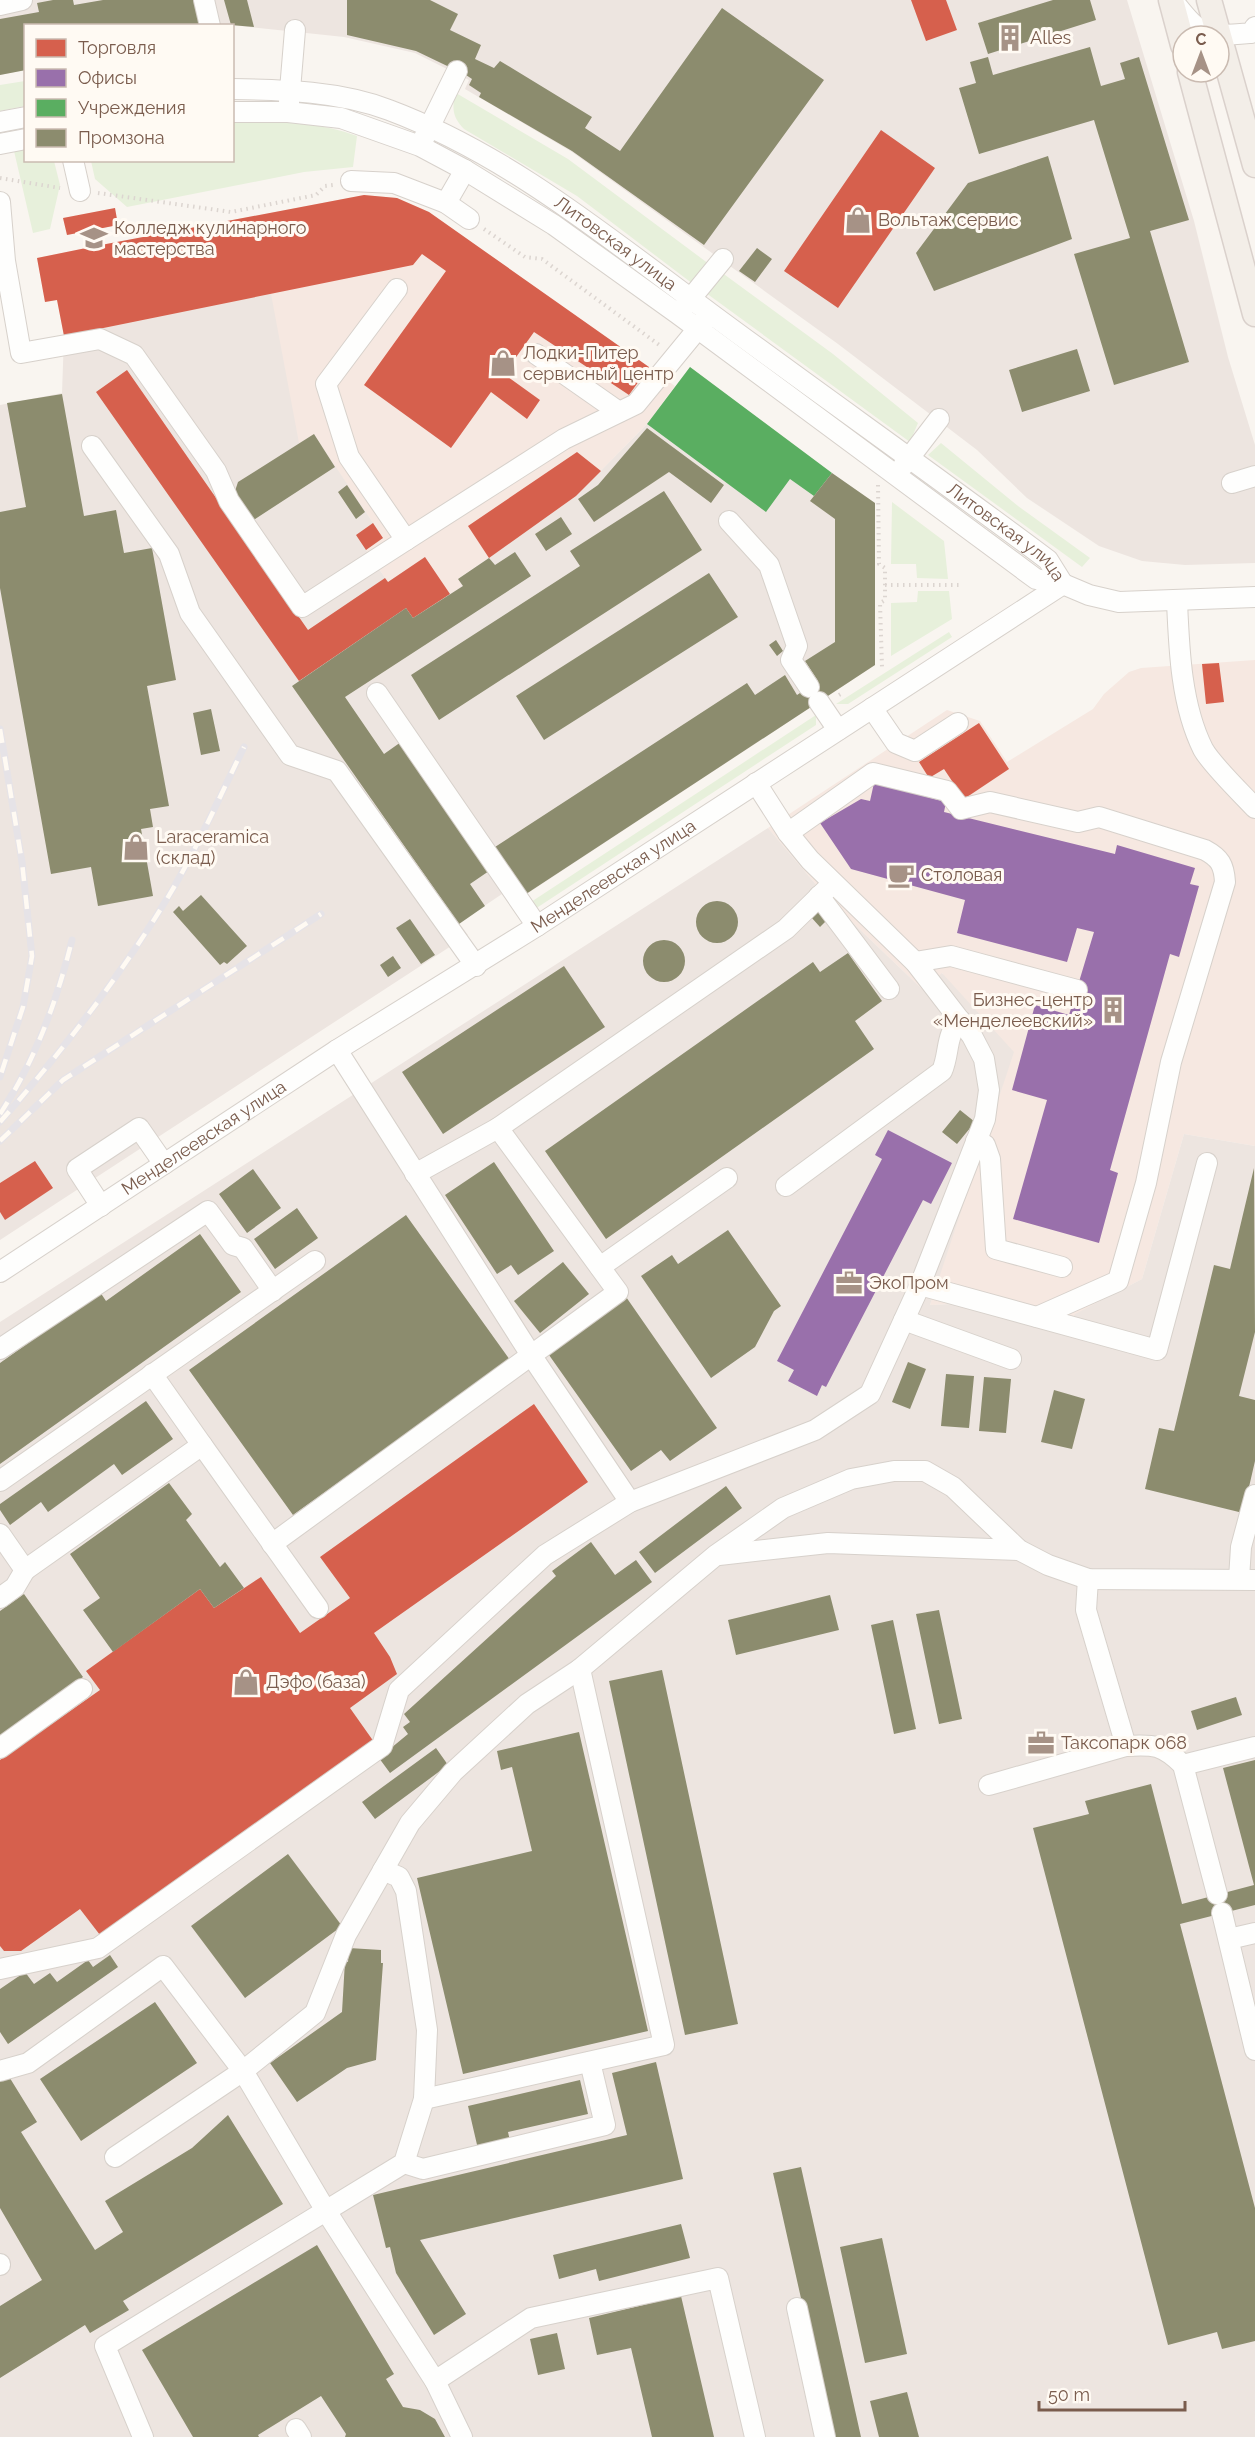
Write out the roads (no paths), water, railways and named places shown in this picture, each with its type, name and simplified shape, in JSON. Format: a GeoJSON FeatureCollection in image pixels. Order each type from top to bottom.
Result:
{"type":"FeatureCollection","features":[{"type":"Feature","properties":{"kind":"main road"},"geometry":{"type":"LineString","coordinates":[[1171,0],[1177,24]]}},
{"type":"Feature","properties":{"kind":"main road"},"geometry":{"type":"LineString","coordinates":[[1209,0],[1216,24]]}},
{"type":"Feature","properties":{"kind":"main road"},"geometry":{"type":"LineString","coordinates":[[1231,76],[1255,164]]}},
{"type":"Feature","properties":{"kind":"main road"},"geometry":{"type":"LineString","coordinates":[[1193,84],[1255,314]]}},
{"type":"Feature","properties":{"kind":"street"},"geometry":{"type":"LineString","coordinates":[[0,4],[22,0]]}},
{"type":"Feature","properties":{"kind":"street"},"geometry":{"type":"LineString","coordinates":[[204,0],[210,24]]}},
{"type":"Feature","properties":{"kind":"street"},"geometry":{"type":"LineString","coordinates":[[1171,0],[1193,24]]}},
{"type":"Feature","properties":{"kind":"street"},"geometry":{"type":"LineString","coordinates":[[1231,35],[1251,33],[1255,27]]}},
{"type":"Feature","properties":{"kind":"street"},"geometry":{"type":"LineString","coordinates":[[288,112],[295,30]]}},
{"type":"Feature","properties":{"kind":"street"},"geometry":{"type":"LineString","coordinates":[[420,146],[457,71]]}},
{"type":"Feature","properties":{"kind":"street","name":"Литовская улица"},"geometry":{"type":"LineString","coordinates":[[234,89],[290,90],[345,97],[388,109],[477,150],[568,207],[704,321],[910,457],[1048,560],[1063,584]]}},
{"type":"Feature","properties":{"kind":"street","name":"Литовская улица"},"geometry":{"type":"LineString","coordinates":[[234,112],[288,112],[340,118],[420,146],[465,170],[684,306]]}},
{"type":"Feature","properties":{"kind":"street"},"geometry":{"type":"LineString","coordinates":[[0,122],[24,117]]}},
{"type":"Feature","properties":{"kind":"street"},"geometry":{"type":"LineString","coordinates":[[0,144],[24,139]]}},
{"type":"Feature","properties":{"kind":"street"},"geometry":{"type":"LineString","coordinates":[[73,162],[80,191]]}},
{"type":"Feature","properties":{"kind":"street"},"geometry":{"type":"LineString","coordinates":[[446,203],[465,170]]}},
{"type":"Feature","properties":{"kind":"street"},"geometry":{"type":"LineString","coordinates":[[351,181],[394,183],[446,203],[469,219]]}},
{"type":"Feature","properties":{"kind":"street"},"geometry":{"type":"LineString","coordinates":[[0,202],[6,261],[21,353],[100,339],[134,355],[216,471],[229,501],[302,607],[564,439],[636,404],[704,321]]}},
{"type":"Feature","properties":{"kind":"street"},"geometry":{"type":"LineString","coordinates":[[684,306],[723,259]]}},
{"type":"Feature","properties":{"kind":"street"},"geometry":{"type":"LineString","coordinates":[[397,289],[326,384],[349,457],[406,540]]}},
{"type":"Feature","properties":{"kind":"street","name":"Литовская улица"},"geometry":{"type":"LineString","coordinates":[[704,321],[887,480],[1036,579],[1063,584]]}},
{"type":"Feature","properties":{"kind":"street"},"geometry":{"type":"LineString","coordinates":[[536,354],[619,412]]}},
{"type":"Feature","properties":{"kind":"street"},"geometry":{"type":"LineString","coordinates":[[887,480],[910,457],[939,419]]}},
{"type":"Feature","properties":{"kind":"street"},"geometry":{"type":"LineString","coordinates":[[92,446],[169,554],[190,613],[290,755],[337,771],[476,966]]}},
{"type":"Feature","properties":{"kind":"street"},"geometry":{"type":"LineString","coordinates":[[1232,483],[1255,476]]}},
{"type":"Feature","properties":{"kind":"street"},"geometry":{"type":"LineString","coordinates":[[729,521],[769,565],[797,646],[791,660],[838,730]]}},
{"type":"Feature","properties":{"kind":"street"},"geometry":{"type":"LineString","coordinates":[[1063,584],[1089,595],[1119,602],[1255,597]]}},
{"type":"Feature","properties":{"kind":"street","name":"Менделеевская улица"},"geometry":{"type":"LineString","coordinates":[[0,1272],[337,1050],[537,927],[1063,584]]}},
{"type":"Feature","properties":{"kind":"street"},"geometry":{"type":"LineString","coordinates":[[1177,601],[1182,665],[1190,709],[1204,751],[1255,808]]}},
{"type":"Feature","properties":{"kind":"street"},"geometry":{"type":"LineString","coordinates":[[377,693],[537,927]]}},
{"type":"Feature","properties":{"kind":"street"},"geometry":{"type":"LineString","coordinates":[[872,708],[896,743],[915,751],[958,723]]}},
{"type":"Feature","properties":{"kind":"street"},"geometry":{"type":"LineString","coordinates":[[788,833],[873,773],[947,791],[961,809],[990,802],[1078,822],[1099,817],[1205,850],[1217,856],[1224,868],[1225,882],[1171,1062],[1146,1183],[1118,1281],[1037,1317]]}},
{"type":"Feature","properties":{"kind":"street"},"geometry":{"type":"LineString","coordinates":[[756,783],[788,833],[810,860],[826,890],[889,989]]}},
{"type":"Feature","properties":{"kind":"street"},"geometry":{"type":"LineString","coordinates":[[0,1969],[98,1948],[382,1746],[399,1690],[545,1555],[630,1502],[814,1430],[870,1394],[920,1285],[985,1119],[989,1090],[984,1059],[961,1021],[915,962],[826,890]]}},
{"type":"Feature","properties":{"kind":"street"},"geometry":{"type":"LineString","coordinates":[[415,1174],[498,1128],[786,929],[826,890]]}},
{"type":"Feature","properties":{"kind":"street"},"geometry":{"type":"LineString","coordinates":[[915,962],[951,956],[1077,990]]}},
{"type":"Feature","properties":{"kind":"street"},"geometry":{"type":"LineString","coordinates":[[786,1186],[942,1071],[948,1059],[950,1036],[954,1027],[961,1021]]}},
{"type":"Feature","properties":{"kind":"street"},"geometry":{"type":"LineString","coordinates":[[337,1050],[531,1355],[630,1502]]}},
{"type":"Feature","properties":{"kind":"street"},"geometry":{"type":"LineString","coordinates":[[101,1206],[77,1169],[140,1128],[164,1164]]}},
{"type":"Feature","properties":{"kind":"street"},"geometry":{"type":"LineString","coordinates":[[272,1544],[618,1292],[498,1128]]}},
{"type":"Feature","properties":{"kind":"street"},"geometry":{"type":"LineString","coordinates":[[976,1141],[985,1145],[990,1159],[996,1249],[1062,1267]]}},
{"type":"Feature","properties":{"kind":"street"},"geometry":{"type":"LineString","coordinates":[[920,1285],[1157,1350],[1207,1163]]}},
{"type":"Feature","properties":{"kind":"street"},"geometry":{"type":"LineString","coordinates":[[600,1267],[727,1179]]}},
{"type":"Feature","properties":{"kind":"street"},"geometry":{"type":"LineString","coordinates":[[0,1349],[208,1211],[233,1245],[243,1248],[273,1291]]}},
{"type":"Feature","properties":{"kind":"street"},"geometry":{"type":"LineString","coordinates":[[0,1481],[315,1261]]}},
{"type":"Feature","properties":{"kind":"street"},"geometry":{"type":"LineString","coordinates":[[904,1320],[1011,1359]]}},
{"type":"Feature","properties":{"kind":"street"},"geometry":{"type":"LineString","coordinates":[[152,1374],[318,1608]]}},
{"type":"Feature","properties":{"kind":"street"},"geometry":{"type":"LineString","coordinates":[[0,1598],[15,1587],[25,1569],[202,1445]]}},
{"type":"Feature","properties":{"kind":"street"},"geometry":{"type":"LineString","coordinates":[[115,2157],[243,2071],[315,2013],[346,1935],[383,1870],[410,1823],[453,1772],[527,1704],[580,1669],[716,1555],[783,1508],[851,1479],[894,1471],[925,1471],[953,1487],[1019,1550],[1048,1565],[1088,1579],[1247,1580],[1241,1547],[1255,1495]]}},
{"type":"Feature","properties":{"kind":"street"},"geometry":{"type":"LineString","coordinates":[[0,1534],[25,1569]]}},
{"type":"Feature","properties":{"kind":"street"},"geometry":{"type":"LineString","coordinates":[[716,1555],[828,1543],[1019,1550]]}},
{"type":"Feature","properties":{"kind":"street"},"geometry":{"type":"LineString","coordinates":[[1088,1579],[1086,1610],[1126,1746]]}},
{"type":"Feature","properties":{"kind":"street"},"geometry":{"type":"LineString","coordinates":[[424,2098],[664,2046],[580,1669]]}},
{"type":"Feature","properties":{"kind":"street"},"geometry":{"type":"LineString","coordinates":[[0,1748],[82,1689]]}},
{"type":"Feature","properties":{"kind":"street"},"geometry":{"type":"LineString","coordinates":[[988,1785],[1126,1746],[1149,1744],[1169,1750],[1183,1766],[1229,1939],[1255,2050]]}},
{"type":"Feature","properties":{"kind":"street"},"geometry":{"type":"LineString","coordinates":[[1183,1766],[1255,1748]]}},
{"type":"Feature","properties":{"kind":"street"},"geometry":{"type":"LineString","coordinates":[[143,2437],[105,2346],[404,2163],[424,2098],[427,2030],[406,1891],[399,1877],[383,1870]]}},
{"type":"Feature","properties":{"kind":"street"},"geometry":{"type":"LineString","coordinates":[[1229,1939],[1255,1933]]}},
{"type":"Feature","properties":{"kind":"street"},"geometry":{"type":"LineString","coordinates":[[0,2071],[28,2063],[163,1966],[243,2071],[326,2211],[435,2381],[462,2437]]}},
{"type":"Feature","properties":{"kind":"street"},"geometry":{"type":"LineString","coordinates":[[404,2163],[423,2169],[605,2125],[590,2062]]}},
{"type":"Feature","properties":{"kind":"street"},"geometry":{"type":"LineString","coordinates":[[435,2381],[531,2318],[718,2278],[755,2437]]}},
{"type":"Feature","properties":{"kind":"street"},"geometry":{"type":"LineString","coordinates":[[797,2308],[825,2437]]}},
{"type":"Feature","properties":{"kind":"railway"},"geometry":{"type":"LineString","coordinates":[[0,729],[22,862],[32,956],[23,1007],[0,1077]]}},
{"type":"Feature","properties":{"kind":"railway"},"geometry":{"type":"LineString","coordinates":[[0,1122],[70,1038],[135,949],[184,870],[244,747]]}},
{"type":"Feature","properties":{"kind":"railway"},"geometry":{"type":"LineString","coordinates":[[0,1141],[63,1080],[321,914]]}},
{"type":"Feature","properties":{"kind":"railway"},"geometry":{"type":"LineString","coordinates":[[0,1114],[13,1094],[44,1030],[72,940]]}},
{"type":"Feature","properties":{"kind":"place","name":"Alles"},"geometry":{"type":"Point","coordinates":[1010,38]}},
{"type":"Feature","properties":{"kind":"place","name":"Вольтаж сервис"},"geometry":{"type":"Point","coordinates":[858,220]}},
{"type":"Feature","properties":{"kind":"place","name":"Колледж кулинарного мастерства"},"geometry":{"type":"Point","coordinates":[94,238]}},
{"type":"Feature","properties":{"kind":"place","name":"Лодки-Питер сервисный центр"},"geometry":{"type":"Point","coordinates":[503,363]}},
{"type":"Feature","properties":{"kind":"place","name":"Laraceramica (склад)"},"geometry":{"type":"Point","coordinates":[136,847]}},
{"type":"Feature","properties":{"kind":"place","name":"Столовая"},"geometry":{"type":"Point","coordinates":[901,875]}},
{"type":"Feature","properties":{"kind":"place","name":"Бизнес-центр «Менделеевский»"},"geometry":{"type":"Point","coordinates":[1113,1010]}},
{"type":"Feature","properties":{"kind":"place","name":"ЭкоПром"},"geometry":{"type":"Point","coordinates":[849,1283]}},
{"type":"Feature","properties":{"kind":"place","name":"Дэфо (база)"},"geometry":{"type":"Point","coordinates":[246,1682]}},
{"type":"Feature","properties":{"kind":"place","name":"Таксопарк 068"},"geometry":{"type":"Point","coordinates":[1041,1743]}}]}
